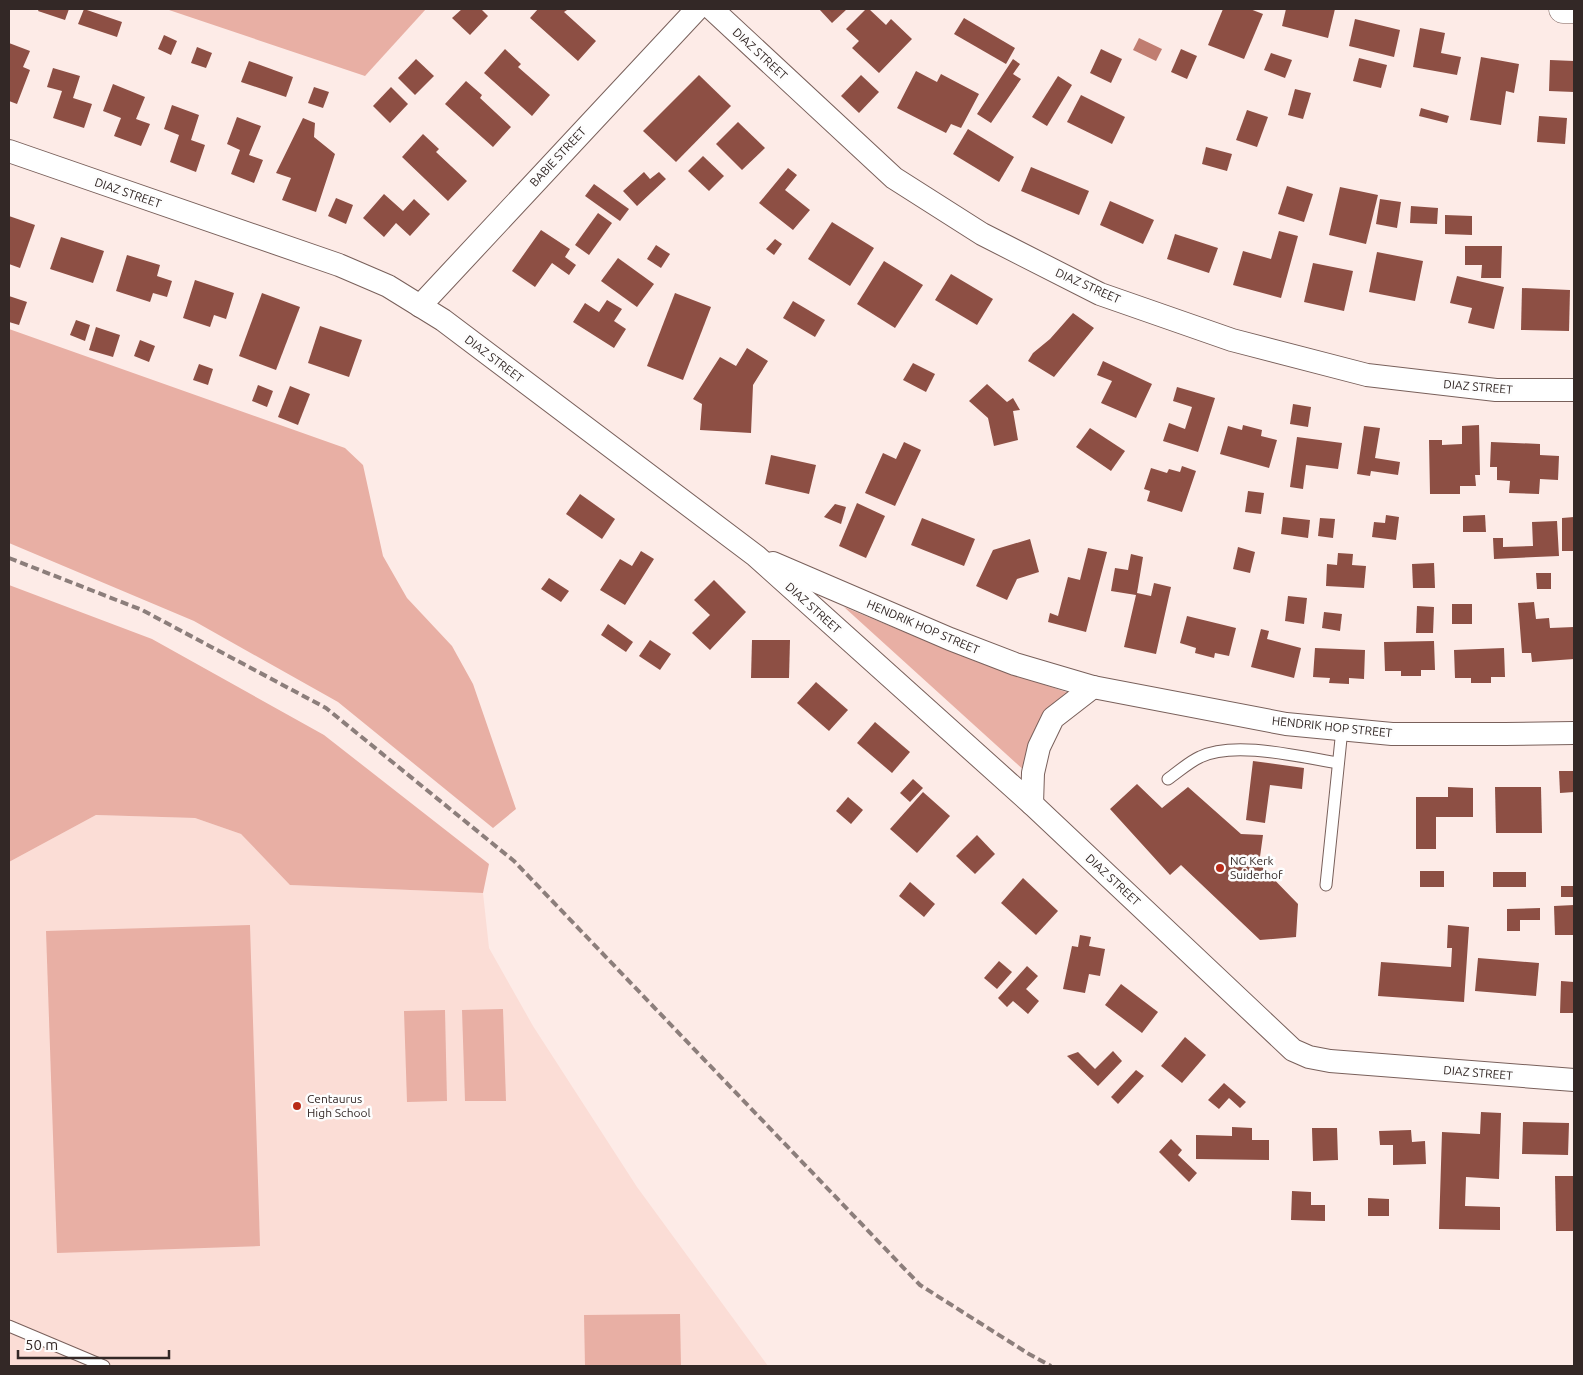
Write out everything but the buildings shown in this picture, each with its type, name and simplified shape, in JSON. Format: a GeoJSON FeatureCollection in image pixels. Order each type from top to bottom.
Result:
{"type":"FeatureCollection","features":[{"type":"Feature","properties":{"kind":"street","name":"BABIE STREET"},"geometry":{"type":"LineString","coordinates":[[420,306],[697,9]]}},
{"type":"Feature","properties":{"kind":"street","name":"DIAZ STREET"},"geometry":{"type":"LineString","coordinates":[[712,9],[894,178],[982,234],[1100,294],[1232,340],[1367,375],[1496,390],[1574,390]]}},
{"type":"Feature","properties":{"kind":"street"},"geometry":{"type":"LineString","coordinates":[[1563,9],[1574,10]]}},
{"type":"Feature","properties":{"kind":"street","name":"DIAZ STREET"},"geometry":{"type":"LineString","coordinates":[[9,151],[339,265],[388,286],[442,320],[756,556],[1032,804],[1293,1050],[1309,1057],[1330,1061],[1574,1080]]}},
{"type":"Feature","properties":{"kind":"street","name":"HENDRIK HOP STREET"},"geometry":{"type":"LineString","coordinates":[[756,556],[959,643],[1015,664],[1093,687],[1286,724],[1392,734],[1574,733]]}},
{"type":"Feature","properties":{"kind":"street"},"geometry":{"type":"LineString","coordinates":[[1032,804],[1032,773],[1039,747],[1053,718],[1093,687]]}},
{"type":"Feature","properties":{"kind":"lane"},"geometry":{"type":"LineString","coordinates":[[1326,885],[1342,729]]}},
{"type":"Feature","properties":{"kind":"lane"},"geometry":{"type":"LineString","coordinates":[[1168,779],[1201,756],[1227,750],[1248,749],[1338,763]]}},
{"type":"Feature","properties":{"kind":"lane"},"geometry":{"type":"LineString","coordinates":[[9,1326],[104,1366]]}},
{"type":"Feature","properties":{"kind":"shaded area"},"geometry":{"type":"Polygon","coordinates":[[[166,9],[426,9],[365,76],[166,9]]]}},
{"type":"Feature","properties":{"kind":"shaded area"},"geometry":{"type":"Polygon","coordinates":[[[1139,38],[1162,49],[1156,61],[1133,50],[1139,38]]]}},
{"type":"Feature","properties":{"kind":"shaded area"},"geometry":{"type":"Polygon","coordinates":[[[9,329],[345,448],[363,465],[383,556],[407,598],[452,646],[473,684],[516,809],[493,828],[338,702],[194,621],[9,543],[9,329]]]}},
{"type":"Feature","properties":{"kind":"shaded area"},"geometry":{"type":"Polygon","coordinates":[[[9,585],[152,639],[324,735],[489,864],[483,893],[290,885],[241,834],[195,818],[96,815],[9,862],[9,585]]]}},
{"type":"Feature","properties":{"kind":"shaded area"},"geometry":{"type":"Polygon","coordinates":[[[844,607],[975,661],[1069,693],[1041,716],[1035,734],[1027,773],[844,607]]]}},
{"type":"Feature","properties":{"kind":"shaded area","name":"Centaurus High School"},"geometry":{"type":"Polygon","coordinates":[[[96,815],[195,818],[241,834],[291,885],[483,893],[489,948],[533,1026],[637,1187],[768,1366],[9,1366],[9,862],[96,815]]]}},
{"type":"Feature","properties":{"kind":"shaded area"},"geometry":{"type":"Polygon","coordinates":[[[250,925],[260,1246],[57,1253],[46,931],[250,925]]]}},
{"type":"Feature","properties":{"kind":"shaded area"},"geometry":{"type":"Polygon","coordinates":[[[503,1009],[506,1101],[465,1101],[462,1010],[503,1009]]]}},
{"type":"Feature","properties":{"kind":"shaded area"},"geometry":{"type":"Polygon","coordinates":[[[445,1010],[447,1101],[407,1102],[404,1011],[445,1010]]]}},
{"type":"Feature","properties":{"kind":"shaded area"},"geometry":{"type":"Polygon","coordinates":[[[680,1314],[681,1366],[585,1366],[584,1315],[680,1314]]]}},
{"type":"Feature","properties":{"kind":"railway"},"geometry":{"type":"LineString","coordinates":[[9,558],[142,610],[326,708],[514,861],[920,1285],[1051,1366]]}},
{"type":"Feature","properties":{"kind":"place","name":"NG Kerk Suiderhof"},"geometry":{"type":"Point","coordinates":[1220,868]}},
{"type":"Feature","properties":{"kind":"place","name":"Centaurus High School"},"geometry":{"type":"Point","coordinates":[297,1106]}}]}
